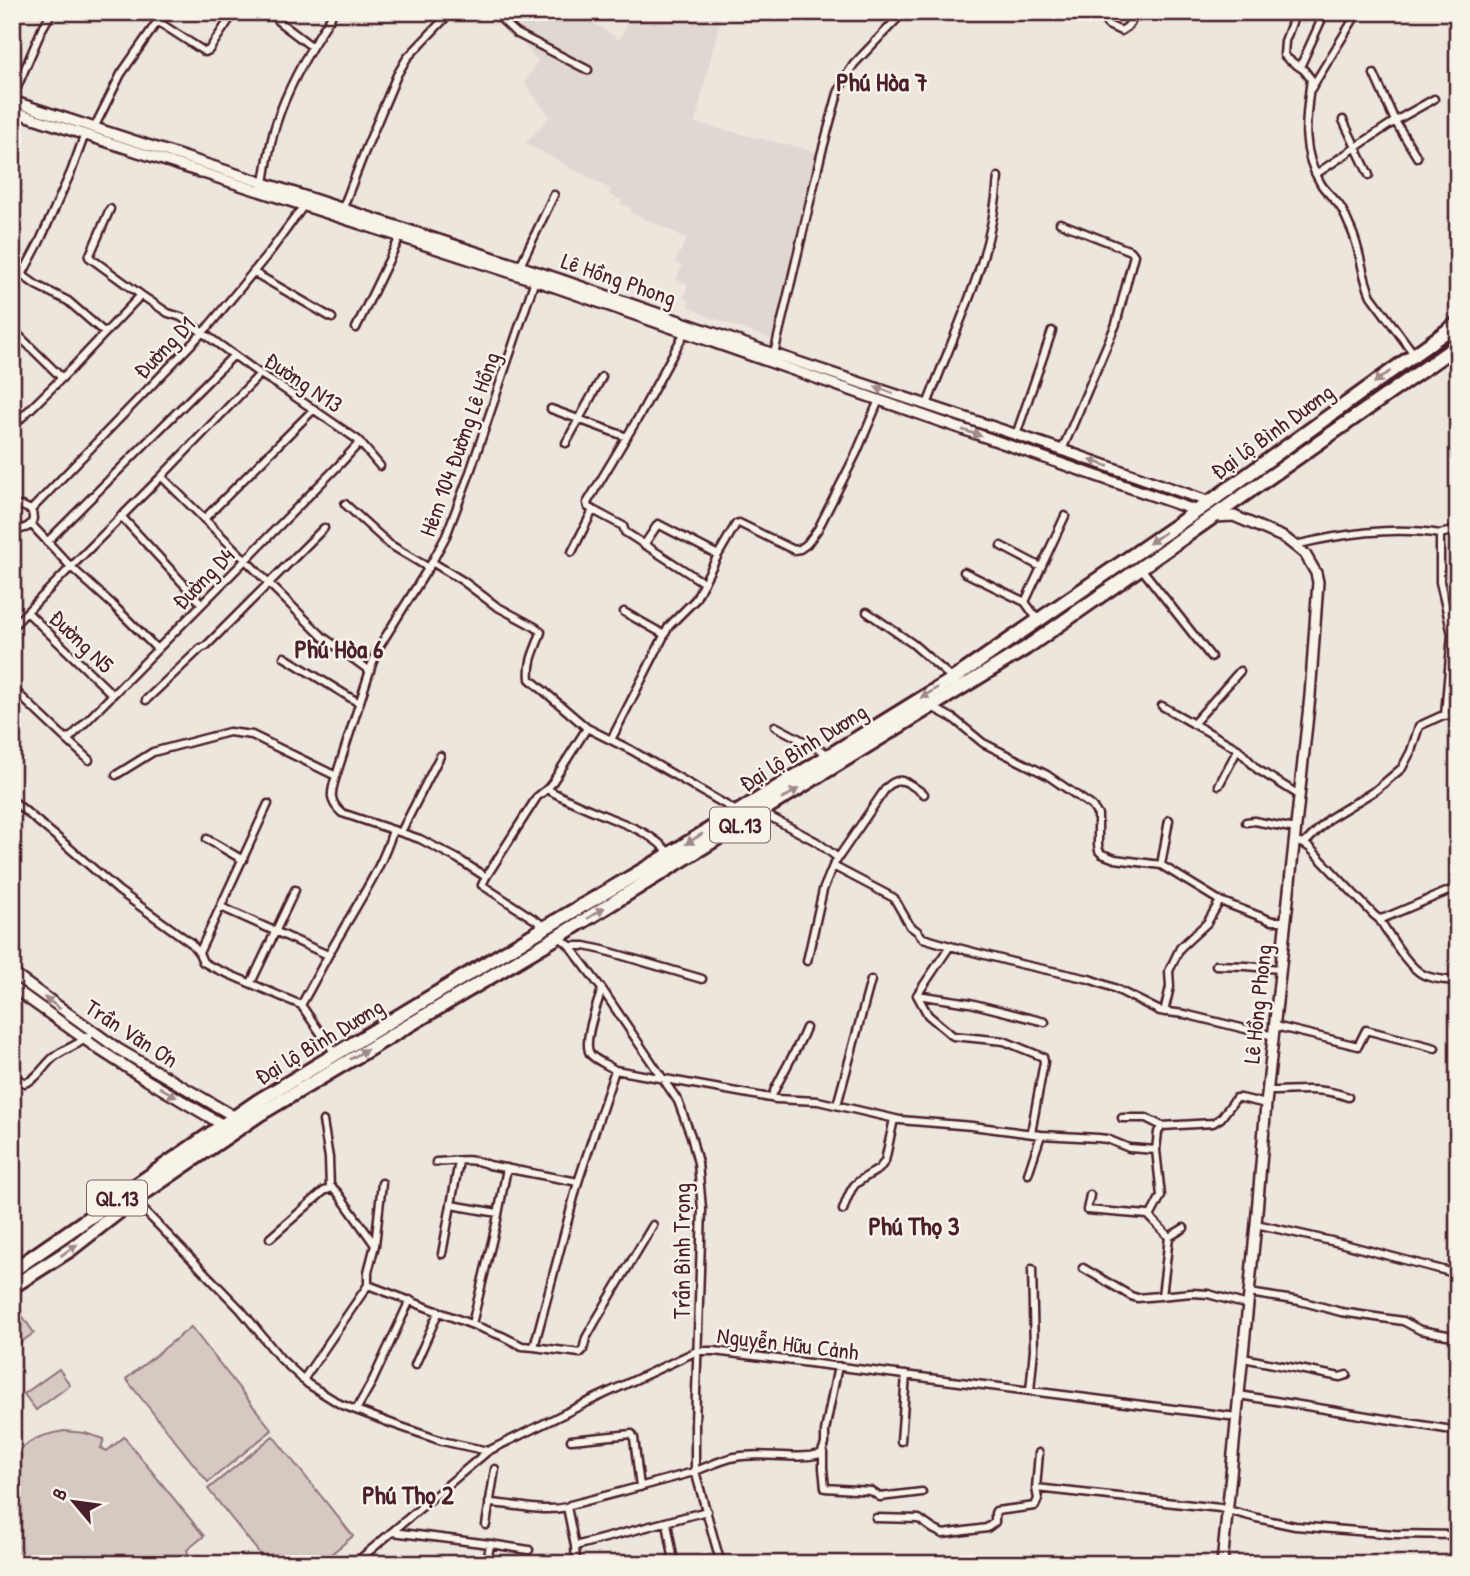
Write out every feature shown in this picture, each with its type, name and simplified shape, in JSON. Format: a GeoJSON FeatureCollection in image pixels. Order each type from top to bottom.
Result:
{"type":"FeatureCollection","features":[{"type":"Feature","properties":{"kind":"highway","name":"Đại lộ Bình Dương"},"geometry":{"type":"LineString","coordinates":[[12,1271],[235,1117],[670,854],[953,678],[1210,502],[1458,323]]}},
{"type":"Feature","properties":{"kind":"highway","name":"Đại lộ Bình Dương"},"geometry":{"type":"LineString","coordinates":[[12,1287],[70,1250],[134,1200],[260,1114],[559,936],[1026,648],[1212,517],[1231,512],[1458,345]]}},
{"type":"Feature","properties":{"kind":"highway"},"geometry":{"type":"LineString","coordinates":[[1210,502],[1231,512]]}},
{"type":"Feature","properties":{"kind":"highway"},"geometry":{"type":"LineString","coordinates":[[1197,511],[1212,517]]}},
{"type":"Feature","properties":{"kind":"highway"},"geometry":{"type":"LineString","coordinates":[[546,927],[559,936]]}},
{"type":"Feature","properties":{"kind":"street"},"geometry":{"type":"LineString","coordinates":[[12,100],[52,12]]}},
{"type":"Feature","properties":{"kind":"street"},"geometry":{"type":"LineString","coordinates":[[94,128],[121,74],[164,12]]}},
{"type":"Feature","properties":{"kind":"street"},"geometry":{"type":"LineString","coordinates":[[341,213],[397,75],[407,58],[451,12]]}},
{"type":"Feature","properties":{"kind":"street"},"geometry":{"type":"LineString","coordinates":[[494,12],[516,33],[588,70]]}},
{"type":"Feature","properties":{"kind":"street"},"geometry":{"type":"LineString","coordinates":[[774,354],[838,93],[854,64],[901,12]]}},
{"type":"Feature","properties":{"kind":"street"},"geometry":{"type":"LineString","coordinates":[[1098,12],[1108,25],[1121,31],[1138,12]]}},
{"type":"Feature","properties":{"kind":"street"},"geometry":{"type":"LineString","coordinates":[[1296,12],[1285,41],[1284,55],[1311,79],[1305,125],[1311,162],[1328,194],[1340,206],[1352,231],[1371,296],[1414,354]]}},
{"type":"Feature","properties":{"kind":"street"},"geometry":{"type":"LineString","coordinates":[[1300,67],[1325,12]]}},
{"type":"Feature","properties":{"kind":"street"},"geometry":{"type":"LineString","coordinates":[[1310,90],[1358,12]]}},
{"type":"Feature","properties":{"kind":"street"},"geometry":{"type":"LineString","coordinates":[[158,20],[205,52],[233,14]]}},
{"type":"Feature","properties":{"kind":"street"},"geometry":{"type":"LineString","coordinates":[[264,183],[276,123],[311,46],[331,17]]}},
{"type":"Feature","properties":{"kind":"street"},"geometry":{"type":"LineString","coordinates":[[278,21],[311,46]]}},
{"type":"Feature","properties":{"kind":"street"},"geometry":{"type":"LineString","coordinates":[[1374,74],[1395,121],[1417,157]]}},
{"type":"Feature","properties":{"kind":"street"},"geometry":{"type":"LineString","coordinates":[[1316,174],[1395,121],[1434,99]]}},
{"type":"Feature","properties":{"kind":"street","name":"Lê Hồng Phong"},"geometry":{"type":"LineString","coordinates":[[12,100],[264,183],[307,201]]}},
{"type":"Feature","properties":{"kind":"street","name":"Lê Hồng Phong"},"geometry":{"type":"LineString","coordinates":[[12,111],[307,201],[400,237],[537,276],[875,386],[1210,502]]}},
{"type":"Feature","properties":{"kind":"street"},"geometry":{"type":"LineString","coordinates":[[1343,120],[1369,175]]}},
{"type":"Feature","properties":{"kind":"street"},"geometry":{"type":"LineString","coordinates":[[12,281],[22,275],[39,243],[85,134]]}},
{"type":"Feature","properties":{"kind":"street"},"geometry":{"type":"LineString","coordinates":[[927,405],[985,254],[998,177]]}},
{"type":"Feature","properties":{"kind":"street"},"geometry":{"type":"LineString","coordinates":[[520,266],[554,195]]}},
{"type":"Feature","properties":{"kind":"street","name":"Đường D1"},"geometry":{"type":"LineString","coordinates":[[30,510],[203,332],[270,253],[307,201]]}},
{"type":"Feature","properties":{"kind":"street","name":"Đường N13"},"geometry":{"type":"LineString","coordinates":[[110,209],[89,257],[168,313],[181,317],[203,332],[360,442],[380,466]]}},
{"type":"Feature","properties":{"kind":"street","name":"Lê Hồng Phong"},"geometry":{"type":"LineString","coordinates":[[341,213],[520,266],[537,276],[685,332],[1197,511]]}},
{"type":"Feature","properties":{"kind":"street"},"geometry":{"type":"LineString","coordinates":[[1060,223],[1131,251],[1134,255],[1116,324],[1062,450]]}},
{"type":"Feature","properties":{"kind":"street"},"geometry":{"type":"LineString","coordinates":[[356,328],[400,237]]}},
{"type":"Feature","properties":{"kind":"street"},"geometry":{"type":"LineString","coordinates":[[12,266],[36,285],[68,300],[105,333]]}},
{"type":"Feature","properties":{"kind":"street"},"geometry":{"type":"LineString","coordinates":[[253,272],[332,318]]}},
{"type":"Feature","properties":{"kind":"street","name":"Hẻm 104 Đường Lê Hồng"},"geometry":{"type":"LineString","coordinates":[[537,276],[446,536],[379,647],[335,776],[331,798],[342,813],[401,832],[442,850],[485,877],[482,885],[546,927]]}},
{"type":"Feature","properties":{"kind":"street"},"geometry":{"type":"LineString","coordinates":[[14,421],[62,378],[141,295]]}},
{"type":"Feature","properties":{"kind":"street"},"geometry":{"type":"LineString","coordinates":[[12,330],[62,378]]}},
{"type":"Feature","properties":{"kind":"street"},"geometry":{"type":"LineString","coordinates":[[1016,435],[1052,331]]}},
{"type":"Feature","properties":{"kind":"street"},"geometry":{"type":"LineString","coordinates":[[685,332],[587,503],[588,507],[623,526],[625,531],[704,583]]}},
{"type":"Feature","properties":{"kind":"street"},"geometry":{"type":"LineString","coordinates":[[47,542],[234,355]]}},
{"type":"Feature","properties":{"kind":"street"},"geometry":{"type":"LineString","coordinates":[[12,627],[260,374]]}},
{"type":"Feature","properties":{"kind":"street"},"geometry":{"type":"LineString","coordinates":[[566,443],[602,377]]}},
{"type":"Feature","properties":{"kind":"street"},"geometry":{"type":"LineString","coordinates":[[611,740],[669,626],[695,600],[736,524],[739,523],[794,550],[807,544],[818,529],[850,465],[879,400]]}},
{"type":"Feature","properties":{"kind":"street"},"geometry":{"type":"LineString","coordinates":[[204,519],[314,409]]}},
{"type":"Feature","properties":{"kind":"street"},"geometry":{"type":"LineString","coordinates":[[551,409],[627,437]]}},
{"type":"Feature","properties":{"kind":"street","name":"Đường D4"},"geometry":{"type":"LineString","coordinates":[[68,738],[360,442]]}},
{"type":"Feature","properties":{"kind":"street"},"geometry":{"type":"LineString","coordinates":[[160,478],[162,477],[323,637],[370,671]]}},
{"type":"Feature","properties":{"kind":"street"},"geometry":{"type":"LineString","coordinates":[[345,504],[389,544],[463,581],[496,606],[536,627],[541,632],[530,658],[530,679],[587,728],[738,812]]}},
{"type":"Feature","properties":{"kind":"street"},"geometry":{"type":"LineString","coordinates":[[12,510],[22,506],[30,510],[33,517],[31,524],[23,529],[13,527]]}},
{"type":"Feature","properties":{"kind":"street"},"geometry":{"type":"LineString","coordinates":[[572,552],[593,510]]}},
{"type":"Feature","properties":{"kind":"street","name":"Lê Hồng Phong"},"geometry":{"type":"LineString","coordinates":[[1222,1564],[1285,921],[1299,843],[1296,829],[1310,696],[1318,582],[1305,554],[1295,545],[1231,512]]}},
{"type":"Feature","properties":{"kind":"street"},"geometry":{"type":"LineString","coordinates":[[121,516],[202,604]]}},
{"type":"Feature","properties":{"kind":"street"},"geometry":{"type":"LineString","coordinates":[[1025,602],[1065,516]]}},
{"type":"Feature","properties":{"kind":"street"},"geometry":{"type":"LineString","coordinates":[[31,524],[71,567],[113,604],[157,649]]}},
{"type":"Feature","properties":{"kind":"street"},"geometry":{"type":"LineString","coordinates":[[645,545],[659,524],[718,555]]}},
{"type":"Feature","properties":{"kind":"street"},"geometry":{"type":"LineString","coordinates":[[1295,545],[1362,533],[1418,530],[1440,534],[1452,531],[1458,526]]}},
{"type":"Feature","properties":{"kind":"street"},"geometry":{"type":"LineString","coordinates":[[146,700],[206,646],[324,528]]}},
{"type":"Feature","properties":{"kind":"street"},"geometry":{"type":"LineString","coordinates":[[1440,534],[1440,582],[1452,634],[1445,715]]}},
{"type":"Feature","properties":{"kind":"street"},"geometry":{"type":"LineString","coordinates":[[1000,546],[1041,567]]}},
{"type":"Feature","properties":{"kind":"street"},"geometry":{"type":"LineString","coordinates":[[1141,568],[1211,657]]}},
{"type":"Feature","properties":{"kind":"street"},"geometry":{"type":"LineString","coordinates":[[964,572],[1025,602],[1038,620]]}},
{"type":"Feature","properties":{"kind":"street"},"geometry":{"type":"LineString","coordinates":[[1448,614],[1458,611]]}},
{"type":"Feature","properties":{"kind":"street","name":"Đường N5"},"geometry":{"type":"LineString","coordinates":[[27,612],[112,694]]}},
{"type":"Feature","properties":{"kind":"street"},"geometry":{"type":"LineString","coordinates":[[624,612],[665,635]]}},
{"type":"Feature","properties":{"kind":"street"},"geometry":{"type":"LineString","coordinates":[[867,612],[953,678]]}},
{"type":"Feature","properties":{"kind":"street"},"geometry":{"type":"LineString","coordinates":[[285,657],[359,703]]}},
{"type":"Feature","properties":{"kind":"street"},"geometry":{"type":"LineString","coordinates":[[1193,724],[1240,671]]}},
{"type":"Feature","properties":{"kind":"street"},"geometry":{"type":"LineString","coordinates":[[12,688],[89,760]]}},
{"type":"Feature","properties":{"kind":"street"},"geometry":{"type":"LineString","coordinates":[[1162,706],[1238,749],[1257,769],[1299,795]]}},
{"type":"Feature","properties":{"kind":"street"},"geometry":{"type":"LineString","coordinates":[[931,707],[954,719],[983,743],[1047,775],[1092,806],[1098,815],[1098,845],[1102,854],[1161,865],[1220,901],[1272,921],[1285,921]]}},
{"type":"Feature","properties":{"kind":"street"},"geometry":{"type":"LineString","coordinates":[[1458,715],[1445,715],[1419,726],[1406,762],[1390,780],[1330,818],[1299,843],[1379,919],[1408,961],[1422,974],[1440,980],[1458,981]]}},
{"type":"Feature","properties":{"kind":"street"},"geometry":{"type":"LineString","coordinates":[[775,726],[830,755]]}},
{"type":"Feature","properties":{"kind":"street"},"geometry":{"type":"LineString","coordinates":[[485,877],[537,797],[552,783],[587,728]]}},
{"type":"Feature","properties":{"kind":"street"},"geometry":{"type":"LineString","coordinates":[[116,775],[153,752],[229,732],[252,735],[335,776]]}},
{"type":"Feature","properties":{"kind":"street"},"geometry":{"type":"LineString","coordinates":[[1219,785],[1238,749]]}},
{"type":"Feature","properties":{"kind":"street"},"geometry":{"type":"LineString","coordinates":[[401,832],[440,756]]}},
{"type":"Feature","properties":{"kind":"street"},"geometry":{"type":"LineString","coordinates":[[807,961],[823,890],[833,866],[886,788],[897,779],[924,794]]}},
{"type":"Feature","properties":{"kind":"street"},"geometry":{"type":"LineString","coordinates":[[547,789],[621,821],[660,842],[670,854]]}},
{"type":"Feature","properties":{"kind":"street"},"geometry":{"type":"LineString","coordinates":[[12,800],[118,891],[191,943],[203,962],[301,1005],[336,1055]]}},
{"type":"Feature","properties":{"kind":"street"},"geometry":{"type":"LineString","coordinates":[[199,953],[268,804]]}},
{"type":"Feature","properties":{"kind":"street"},"geometry":{"type":"LineString","coordinates":[[761,812],[817,842],[838,858]]}},
{"type":"Feature","properties":{"kind":"street"},"geometry":{"type":"LineString","coordinates":[[1161,865],[1170,820]]}},
{"type":"Feature","properties":{"kind":"street"},"geometry":{"type":"LineString","coordinates":[[1246,822],[1296,829]]}},
{"type":"Feature","properties":{"kind":"street"},"geometry":{"type":"LineString","coordinates":[[301,1005],[370,885],[386,853],[393,830]]}},
{"type":"Feature","properties":{"kind":"street"},"geometry":{"type":"LineString","coordinates":[[207,839],[243,860]]}},
{"type":"Feature","properties":{"kind":"street"},"geometry":{"type":"LineString","coordinates":[[833,866],[894,898],[910,926],[923,938],[1046,971],[1089,979],[1164,1012],[1184,1014],[1274,1036]]}},
{"type":"Feature","properties":{"kind":"street"},"geometry":{"type":"LineString","coordinates":[[1379,919],[1458,887]]}},
{"type":"Feature","properties":{"kind":"street"},"geometry":{"type":"LineString","coordinates":[[251,983],[295,890]]}},
{"type":"Feature","properties":{"kind":"street"},"geometry":{"type":"LineString","coordinates":[[1164,1012],[1170,987],[1170,971],[1180,948],[1202,928],[1220,901]]}},
{"type":"Feature","properties":{"kind":"street"},"geometry":{"type":"LineString","coordinates":[[221,907],[328,955]]}},
{"type":"Feature","properties":{"kind":"street","name":"Trần Bình Trọng"},"geometry":{"type":"LineString","coordinates":[[559,936],[570,946],[602,989],[678,1101],[698,1163],[702,1209],[695,1471],[721,1564]]}},
{"type":"Feature","properties":{"kind":"street"},"geometry":{"type":"LineString","coordinates":[[570,946],[603,950],[702,979]]}},
{"type":"Feature","properties":{"kind":"street"},"geometry":{"type":"LineString","coordinates":[[917,995],[950,946]]}},
{"type":"Feature","properties":{"kind":"street"},"geometry":{"type":"LineString","coordinates":[[1216,965],[1280,970]]}},
{"type":"Feature","properties":{"kind":"street","name":"Trần Văn Ơn"},"geometry":{"type":"LineString","coordinates":[[12,973],[145,1079],[223,1125]]}},
{"type":"Feature","properties":{"kind":"street"},"geometry":{"type":"LineString","coordinates":[[837,1105],[871,980]]}},
{"type":"Feature","properties":{"kind":"street","name":"Trần Văn Ơn"},"geometry":{"type":"LineString","coordinates":[[12,987],[90,1036],[235,1117]]}},
{"type":"Feature","properties":{"kind":"street"},"geometry":{"type":"LineString","coordinates":[[602,989],[587,1047],[590,1054],[615,1070],[771,1098],[818,1101],[894,1119],[1041,1135],[1107,1139],[1129,1148],[1156,1150]]}},
{"type":"Feature","properties":{"kind":"street"},"geometry":{"type":"LineString","coordinates":[[917,995],[970,1003],[1045,1022]]}},
{"type":"Feature","properties":{"kind":"street"},"geometry":{"type":"LineString","coordinates":[[917,995],[928,1015],[953,1037],[1004,1041],[1043,1057],[1031,1133]]}},
{"type":"Feature","properties":{"kind":"street"},"geometry":{"type":"LineString","coordinates":[[1275,1026],[1358,1046],[1366,1030],[1435,1048]]}},
{"type":"Feature","properties":{"kind":"street"},"geometry":{"type":"LineString","coordinates":[[771,1098],[806,1028]]}},
{"type":"Feature","properties":{"kind":"street"},"geometry":{"type":"LineString","coordinates":[[12,1075],[25,1083],[31,1081],[53,1057],[90,1036]]}},
{"type":"Feature","properties":{"kind":"street"},"geometry":{"type":"LineString","coordinates":[[534,1347],[578,1182],[615,1070]]}},
{"type":"Feature","properties":{"kind":"street"},"geometry":{"type":"LineString","coordinates":[[1268,1091],[1315,1089],[1337,1092],[1348,1097]]}},
{"type":"Feature","properties":{"kind":"street"},"geometry":{"type":"LineString","coordinates":[[1122,1118],[1146,1118],[1162,1126],[1213,1123],[1221,1118],[1236,1098],[1266,1104]]}},
{"type":"Feature","properties":{"kind":"street"},"geometry":{"type":"LineString","coordinates":[[843,1210],[854,1184],[879,1169],[885,1161],[894,1119]]}},
{"type":"Feature","properties":{"kind":"street"},"geometry":{"type":"LineString","coordinates":[[323,1121],[329,1158],[330,1188]]}},
{"type":"Feature","properties":{"kind":"street"},"geometry":{"type":"LineString","coordinates":[[1150,1217],[1161,1196],[1156,1150],[1158,1132],[1162,1126]]}},
{"type":"Feature","properties":{"kind":"street"},"geometry":{"type":"LineString","coordinates":[[1028,1174],[1041,1135]]}},
{"type":"Feature","properties":{"kind":"street"},"geometry":{"type":"LineString","coordinates":[[436,1163],[480,1160],[489,1165],[578,1182]]}},
{"type":"Feature","properties":{"kind":"street"},"geometry":{"type":"LineString","coordinates":[[442,1254],[459,1161]]}},
{"type":"Feature","properties":{"kind":"street"},"geometry":{"type":"LineString","coordinates":[[472,1324],[507,1168]]}},
{"type":"Feature","properties":{"kind":"street"},"geometry":{"type":"LineString","coordinates":[[303,1380],[368,1285],[382,1183]]}},
{"type":"Feature","properties":{"kind":"street"},"geometry":{"type":"LineString","coordinates":[[270,1238],[324,1191],[333,1188],[375,1245]]}},
{"type":"Feature","properties":{"kind":"street"},"geometry":{"type":"LineString","coordinates":[[1090,1195],[1087,1210],[1144,1215],[1150,1217],[1169,1237]]}},
{"type":"Feature","properties":{"kind":"street"},"geometry":{"type":"LineString","coordinates":[[134,1200],[241,1310],[280,1358],[307,1384],[340,1404],[356,1410],[442,1441],[488,1451]]}},
{"type":"Feature","properties":{"kind":"street"},"geometry":{"type":"LineString","coordinates":[[451,1205],[498,1213]]}},
{"type":"Feature","properties":{"kind":"street"},"geometry":{"type":"LineString","coordinates":[[1256,1224],[1458,1274]]}},
{"type":"Feature","properties":{"kind":"street"},"geometry":{"type":"LineString","coordinates":[[368,1285],[522,1346],[580,1353],[586,1338],[653,1225]]}},
{"type":"Feature","properties":{"kind":"street"},"geometry":{"type":"LineString","coordinates":[[1169,1237],[1184,1228]]}},
{"type":"Feature","properties":{"kind":"street"},"geometry":{"type":"LineString","coordinates":[[1162,1296],[1169,1237]]}},
{"type":"Feature","properties":{"kind":"street"},"geometry":{"type":"LineString","coordinates":[[1083,1268],[1131,1296],[1148,1298],[1208,1294],[1248,1305]]}},
{"type":"Feature","properties":{"kind":"street"},"geometry":{"type":"LineString","coordinates":[[1030,1391],[1034,1349],[1032,1269]]}},
{"type":"Feature","properties":{"kind":"street"},"geometry":{"type":"LineString","coordinates":[[1249,1293],[1403,1321],[1420,1330],[1457,1337],[1455,1365],[1458,1368]]}},
{"type":"Feature","properties":{"kind":"street"},"geometry":{"type":"LineString","coordinates":[[356,1410],[411,1300]]}},
{"type":"Feature","properties":{"kind":"street"},"geometry":{"type":"LineString","coordinates":[[415,1365],[439,1311]]}},
{"type":"Feature","properties":{"kind":"street","name":"Nguyễn Hữu Cảnh"},"geometry":{"type":"LineString","coordinates":[[354,1564],[488,1451],[697,1351],[838,1366],[1237,1417]]}},
{"type":"Feature","properties":{"kind":"street"},"geometry":{"type":"LineString","coordinates":[[1243,1358],[1340,1377],[1347,1375]]}},
{"type":"Feature","properties":{"kind":"street"},"geometry":{"type":"LineString","coordinates":[[838,1366],[825,1430],[825,1488],[871,1492],[880,1497],[922,1492]]}},
{"type":"Feature","properties":{"kind":"street"},"geometry":{"type":"LineString","coordinates":[[901,1441],[906,1375]]}},
{"type":"Feature","properties":{"kind":"street"},"geometry":{"type":"LineString","coordinates":[[1239,1395],[1458,1431]]}},
{"type":"Feature","properties":{"kind":"street"},"geometry":{"type":"LineString","coordinates":[[571,1440],[632,1434],[640,1487]]}},
{"type":"Feature","properties":{"kind":"street"},"geometry":{"type":"LineString","coordinates":[[489,1503],[553,1510],[695,1471],[733,1457],[808,1457],[821,1454],[823,1450]]}},
{"type":"Feature","properties":{"kind":"street"},"geometry":{"type":"LineString","coordinates":[[876,1518],[919,1519],[943,1534],[986,1528],[995,1522],[996,1511],[1035,1506],[1038,1499],[1036,1488],[1039,1453]]}},
{"type":"Feature","properties":{"kind":"street"},"geometry":{"type":"LineString","coordinates":[[486,1525],[495,1469]]}},
{"type":"Feature","properties":{"kind":"street"},"geometry":{"type":"LineString","coordinates":[[1036,1488],[1220,1508],[1307,1527],[1394,1534],[1458,1535]]}},
{"type":"Feature","properties":{"kind":"street"},"geometry":{"type":"LineString","coordinates":[[567,1507],[576,1564]]}},
{"type":"Feature","properties":{"kind":"street"},"geometry":{"type":"LineString","coordinates":[[575,1546],[707,1511]]}},
{"type":"Feature","properties":{"kind":"street"},"geometry":{"type":"LineString","coordinates":[[667,1523],[673,1556],[669,1564]]}},
{"type":"Feature","properties":{"kind":"street"},"geometry":{"type":"LineString","coordinates":[[392,1532],[529,1550]]}},
{"type":"Feature","properties":{"kind":"street"},"geometry":{"type":"LineString","coordinates":[[487,1564],[490,1544]]}},
{"type":"Feature","properties":{"kind":"shaded area"},"geometry":{"type":"Polygon","coordinates":[[[477,12],[576,12],[620,40],[631,12],[722,12],[695,123],[818,152],[771,339],[688,306],[690,301],[684,298],[688,284],[676,280],[682,265],[675,262],[687,238],[630,212],[632,208],[609,195],[610,189],[526,143],[550,117],[525,83],[538,61],[517,37],[477,12]]]}},
{"type":"Feature","properties":{"kind":"shaded area"},"geometry":{"type":"Polygon","coordinates":[[[21,1314],[34,1333],[12,1348],[12,1320],[21,1314]]]}},
{"type":"Feature","properties":{"kind":"shaded area"},"geometry":{"type":"Polygon","coordinates":[[[191,1327],[272,1430],[208,1482],[126,1379],[191,1327]]]}},
{"type":"Feature","properties":{"kind":"shaded area"},"geometry":{"type":"Polygon","coordinates":[[[59,1369],[70,1385],[36,1410],[24,1394],[59,1369]]]}},
{"type":"Feature","properties":{"kind":"shaded area"},"geometry":{"type":"Polygon","coordinates":[[[64,1431],[85,1433],[104,1439],[101,1448],[107,1451],[124,1437],[204,1536],[187,1550],[189,1557],[199,1555],[202,1564],[12,1564],[12,1458],[35,1439],[64,1431]]]}},
{"type":"Feature","properties":{"kind":"shaded area"},"geometry":{"type":"Polygon","coordinates":[[[273,1436],[353,1536],[319,1564],[268,1564],[208,1489],[273,1436]]]}},
{"type":"Feature","properties":{"kind":"district","name":"Phú Hòa 7"},"geometry":{"type":"Point","coordinates":[882,81]}},
{"type":"Feature","properties":{"kind":"district","name":"Phú Hòa 6"},"geometry":{"type":"Point","coordinates":[339,648]}},
{"type":"Feature","properties":{"kind":"district","name":"Phú Thọ 3"},"geometry":{"type":"Point","coordinates":[914,1225]}},
{"type":"Feature","properties":{"kind":"district","name":"Phú Thọ 2"},"geometry":{"type":"Point","coordinates":[408,1494]}}]}
